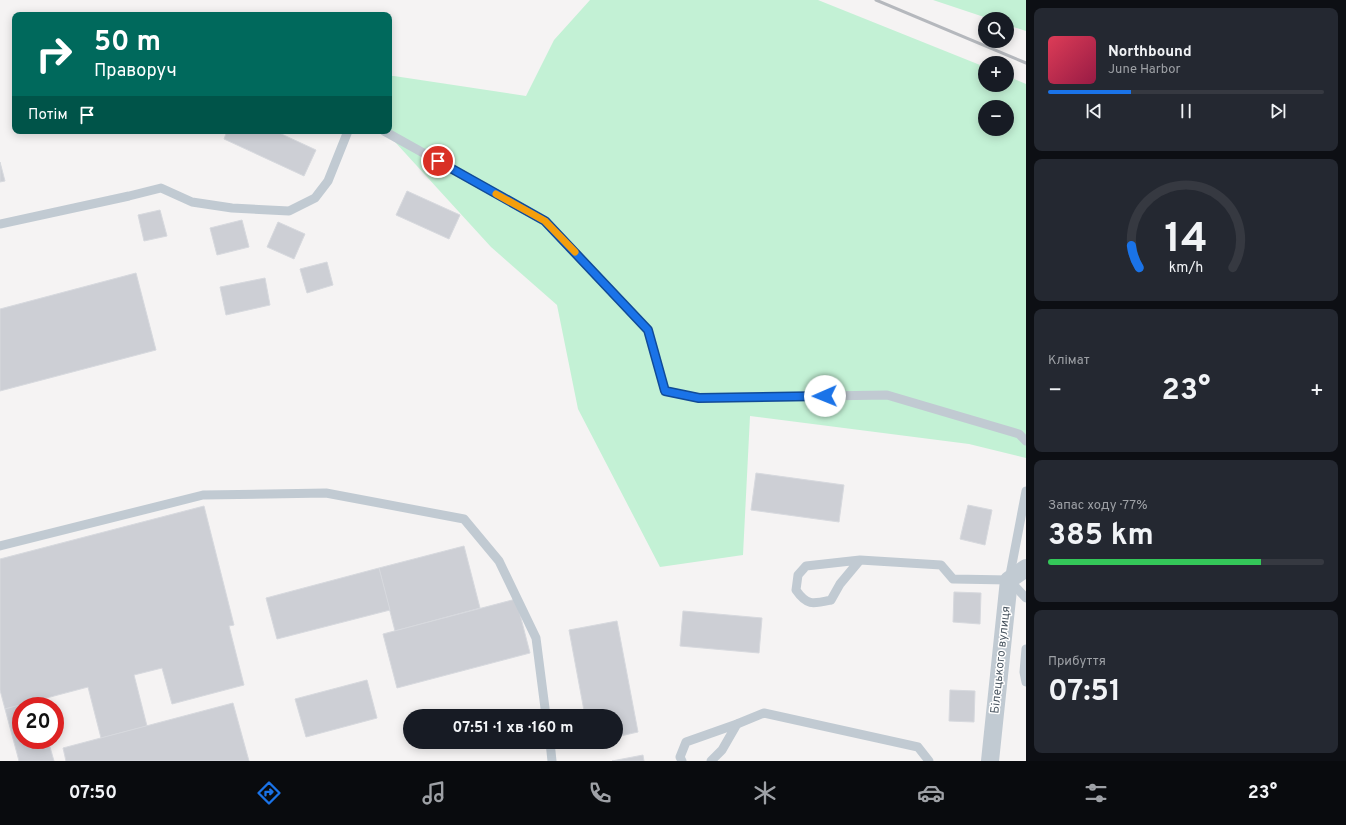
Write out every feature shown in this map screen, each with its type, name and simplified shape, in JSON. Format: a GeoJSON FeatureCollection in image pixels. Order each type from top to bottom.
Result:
{"type":"FeatureCollection","features":[{"type":"Feature","properties":{"kind":"street"},"geometry":{"type":"LineString","coordinates":[[1009,580],[1026,568]]}},
{"type":"Feature","properties":{"kind":"street","name":"Білецького вулиця"},"geometry":{"type":"LineString","coordinates":[[990,761],[1009,580]]}},
{"type":"Feature","properties":{"kind":"lane"},"geometry":{"type":"LineString","coordinates":[[0,224],[161,188],[192,202],[232,208],[289,211],[315,198],[328,181],[347,134]]}},
{"type":"Feature","properties":{"kind":"lane"},"geometry":{"type":"LineString","coordinates":[[389,134],[545,221],[648,330],[665,391],[699,398],[888,395],[1019,434],[1026,441]]}},
{"type":"Feature","properties":{"kind":"lane"},"geometry":{"type":"LineString","coordinates":[[1009,580],[1026,491]]}},
{"type":"Feature","properties":{"kind":"lane"},"geometry":{"type":"LineString","coordinates":[[0,546],[204,495],[326,493],[464,519],[499,561],[536,638],[545,709]]}},
{"type":"Feature","properties":{"kind":"lane"},"geometry":{"type":"LineString","coordinates":[[860,560],[840,584],[831,600],[814,603],[802,598],[796,590],[798,575],[806,566],[860,560],[941,565],[953,579],[1009,580],[1026,598]]}},
{"type":"Feature","properties":{"kind":"lane"},"geometry":{"type":"LineString","coordinates":[[1026,649],[1024,672],[1026,682]]}},
{"type":"Feature","properties":{"kind":"lane"},"geometry":{"type":"LineString","coordinates":[[682,761],[680,757],[686,742],[764,713],[918,747],[928,761]]}},
{"type":"Feature","properties":{"kind":"lane"},"geometry":{"type":"LineString","coordinates":[[710,761],[722,750],[737,724]]}},
{"type":"Feature","properties":{"kind":"lane"},"geometry":{"type":"LineString","coordinates":[[551,749],[552,761]]}},
{"type":"Feature","properties":{"kind":"green space"},"geometry":{"type":"Polygon","coordinates":[[[590,0],[818,0],[978,64],[978,92],[1014,92],[1014,79],[1026,84],[1026,458],[969,444],[750,416],[743,555],[660,567],[578,409],[557,305],[491,247],[388,134],[392,134],[392,76],[526,96],[554,40],[590,0]]]}},
{"type":"Feature","properties":{"kind":"green space"},"geometry":{"type":"Polygon","coordinates":[[[933,0],[1026,0],[1026,31],[1014,27],[1014,12],[978,12],[978,15],[933,0]]]}},
{"type":"Feature","properties":{"kind":"building"},"geometry":{"type":"Polygon","coordinates":[[[226,134],[281,134],[316,150],[304,176],[224,139],[226,134]]]}},
{"type":"Feature","properties":{"kind":"building"},"geometry":{"type":"Polygon","coordinates":[[[0,162],[5,181],[0,182],[0,162]]]}},
{"type":"Feature","properties":{"kind":"building"},"geometry":{"type":"Polygon","coordinates":[[[407,191],[460,215],[449,239],[396,215],[407,191]]]}},
{"type":"Feature","properties":{"kind":"building"},"geometry":{"type":"Polygon","coordinates":[[[160,210],[167,236],[144,241],[138,215],[160,210]]]}},
{"type":"Feature","properties":{"kind":"building"},"geometry":{"type":"Polygon","coordinates":[[[242,220],[249,247],[217,255],[210,228],[242,220]]]}},
{"type":"Feature","properties":{"kind":"building"},"geometry":{"type":"Polygon","coordinates":[[[278,222],[305,234],[294,259],[267,247],[278,222]]]}},
{"type":"Feature","properties":{"kind":"building"},"geometry":{"type":"Polygon","coordinates":[[[327,262],[333,285],[307,293],[300,269],[327,262]]]}},
{"type":"Feature","properties":{"kind":"building"},"geometry":{"type":"Polygon","coordinates":[[[136,273],[156,350],[0,391],[0,309],[136,273]]]}},
{"type":"Feature","properties":{"kind":"building"},"geometry":{"type":"Polygon","coordinates":[[[265,278],[270,305],[226,315],[220,287],[265,278]]]}},
{"type":"Feature","properties":{"kind":"building"},"geometry":{"type":"Polygon","coordinates":[[[756,473],[844,485],[839,522],[751,510],[756,473]]]}},
{"type":"Feature","properties":{"kind":"building"},"geometry":{"type":"Polygon","coordinates":[[[968,505],[992,510],[985,545],[960,539],[968,505]]]}},
{"type":"Feature","properties":{"kind":"building"},"geometry":{"type":"Polygon","coordinates":[[[204,506],[234,625],[229,626],[244,685],[172,704],[162,668],[134,675],[147,726],[101,738],[88,687],[50,697],[12,697],[12,707],[5,709],[0,690],[0,559],[204,506]]]}},
{"type":"Feature","properties":{"kind":"building"},"geometry":{"type":"Polygon","coordinates":[[[464,546],[480,608],[395,631],[379,568],[464,546]]]}},
{"type":"Feature","properties":{"kind":"building"},"geometry":{"type":"Polygon","coordinates":[[[379,568],[390,610],[277,639],[266,598],[379,568]]]}},
{"type":"Feature","properties":{"kind":"building"},"geometry":{"type":"Polygon","coordinates":[[[954,592],[981,593],[980,624],[953,622],[954,592]]]}},
{"type":"Feature","properties":{"kind":"building"},"geometry":{"type":"Polygon","coordinates":[[[516,599],[530,653],[397,688],[383,634],[516,599]]]}},
{"type":"Feature","properties":{"kind":"building"},"geometry":{"type":"Polygon","coordinates":[[[683,611],[762,618],[759,653],[680,646],[683,611]]]}},
{"type":"Feature","properties":{"kind":"building"},"geometry":{"type":"Polygon","coordinates":[[[617,621],[638,732],[623,735],[623,709],[584,709],[569,630],[617,621]]]}},
{"type":"Feature","properties":{"kind":"building"},"geometry":{"type":"Polygon","coordinates":[[[367,680],[377,718],[306,737],[295,699],[367,680]]]}},
{"type":"Feature","properties":{"kind":"building"},"geometry":{"type":"Polygon","coordinates":[[[950,690],[975,691],[974,722],[949,721],[950,690]]]}},
{"type":"Feature","properties":{"kind":"building"},"geometry":{"type":"Polygon","coordinates":[[[233,703],[249,761],[66,761],[64,748],[233,703]]]}},
{"type":"Feature","properties":{"kind":"building"},"geometry":{"type":"Polygon","coordinates":[[[12,707],[12,735],[5,709],[12,707]]]}},
{"type":"Feature","properties":{"kind":"building"},"geometry":{"type":"Polygon","coordinates":[[[16,749],[51,749],[54,761],[19,761],[16,749]]]}},
{"type":"Feature","properties":{"kind":"building"},"geometry":{"type":"Polygon","coordinates":[[[643,755],[644,761],[612,761],[643,755]]]}},
{"type":"Feature","properties":{"kind":"railway"},"geometry":{"type":"LineString","coordinates":[[876,0],[1026,63]]}},
{"type":"Feature","properties":{"kind":"slow traffic"},"geometry":{"type":"LineString","coordinates":[[496,194],[545,221],[575,252]]}},
{"type":"Feature","properties":{"kind":"route"},"geometry":{"type":"LineString","coordinates":[[438,161],[545,221],[648,330],[665,391],[699,398],[825,396]]}}]}
